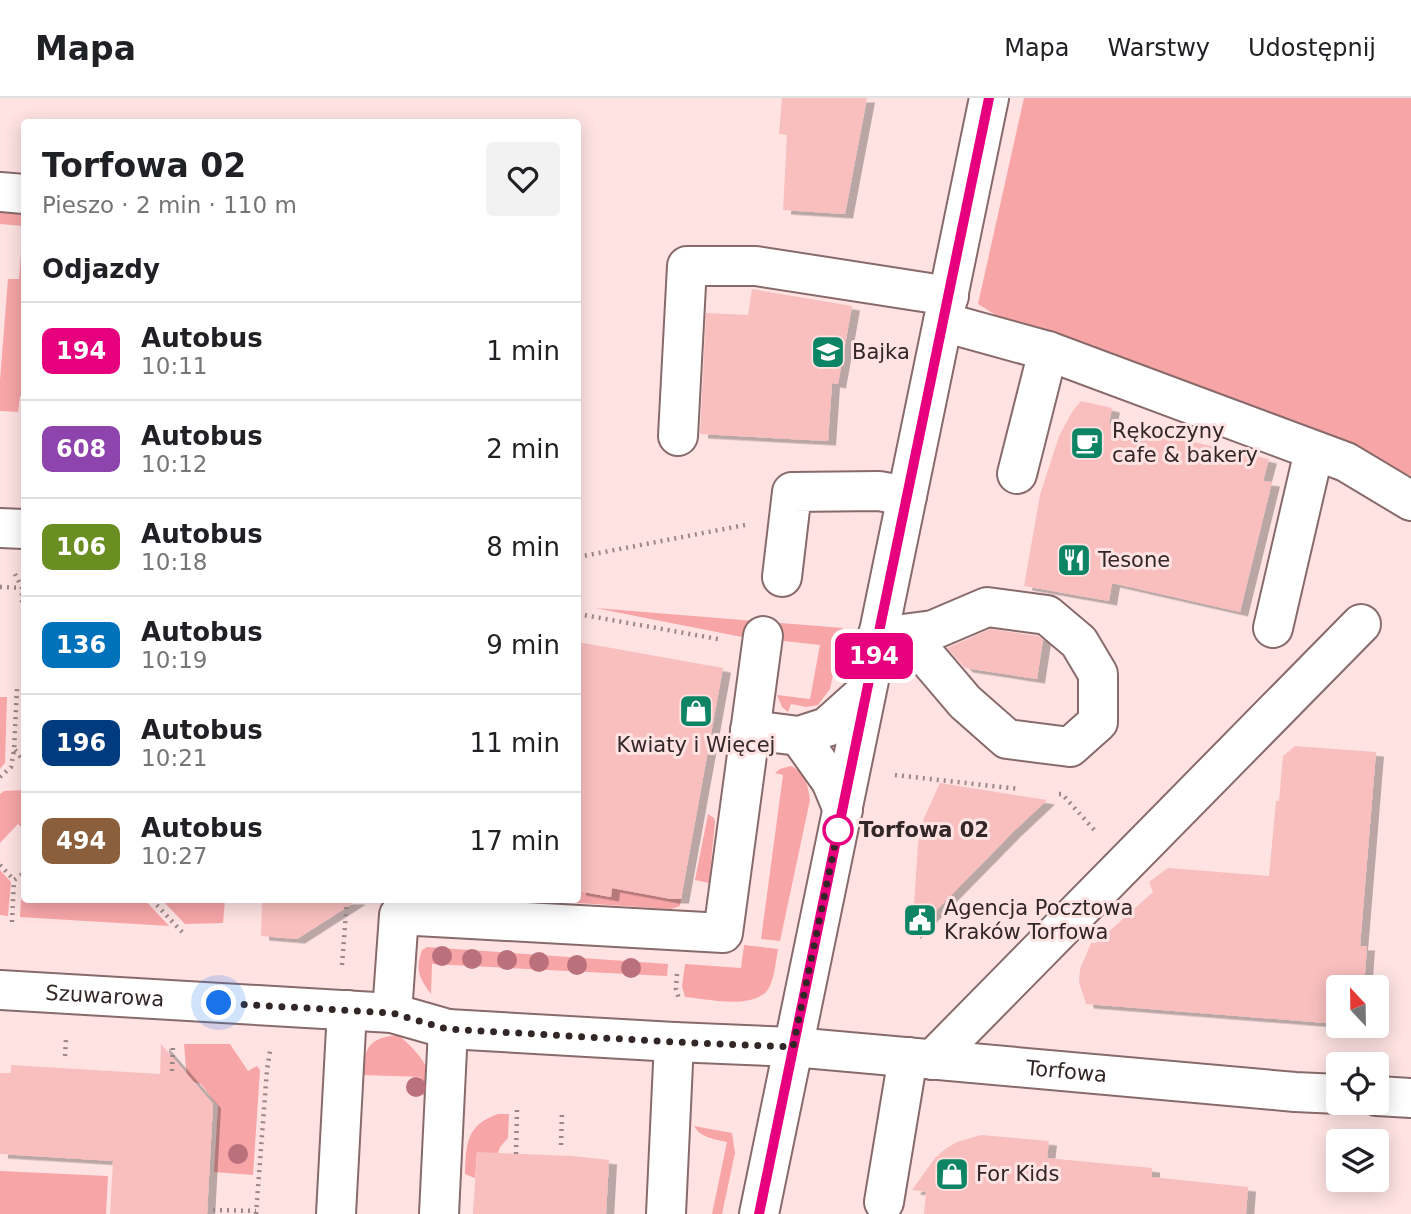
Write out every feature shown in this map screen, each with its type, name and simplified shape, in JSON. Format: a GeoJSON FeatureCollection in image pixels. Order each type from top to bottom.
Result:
{"type":"FeatureCollection","features":[{"type":"Feature","properties":{"kind":"street"},"geometry":{"type":"LineString","coordinates":[[759,1214],[989,98]]}},
{"type":"Feature","properties":{"kind":"street"},"geometry":{"type":"LineString","coordinates":[[0,192],[21,194]]}},
{"type":"Feature","properties":{"kind":"street"},"geometry":{"type":"LineString","coordinates":[[678,436],[687,266],[756,266],[946,309],[1048,351],[1346,462],[1411,500]]}},
{"type":"Feature","properties":{"kind":"street"},"geometry":{"type":"LineString","coordinates":[[1017,474],[1048,351]]}},
{"type":"Feature","properties":{"kind":"street"},"geometry":{"type":"LineString","coordinates":[[1273,628],[1314,451]]}},
{"type":"Feature","properties":{"kind":"street"},"geometry":{"type":"LineString","coordinates":[[782,577],[792,492],[879,491],[907,496]]}},
{"type":"Feature","properties":{"kind":"street"},"geometry":{"type":"LineString","coordinates":[[0,528],[21,529]]}},
{"type":"Feature","properties":{"kind":"street"},"geometry":{"type":"LineString","coordinates":[[987,607],[1047,615],[1079,642],[1098,674],[1098,722],[1070,747],[1007,739],[965,702],[925,655],[878,634],[933,630],[987,607]]}},
{"type":"Feature","properties":{"kind":"street"},"geometry":{"type":"LineString","coordinates":[[884,1202],[920,1059],[1125,863],[1361,624]]}},
{"type":"Feature","properties":{"kind":"street"},"geometry":{"type":"LineString","coordinates":[[392,1013],[399,915],[450,909],[723,933],[763,636]]}},
{"type":"Feature","properties":{"kind":"street"},"geometry":{"type":"LineString","coordinates":[[750,730],[799,736],[827,727],[866,692]]}},
{"type":"Feature","properties":{"kind":"street"},"geometry":{"type":"LineString","coordinates":[[799,736],[831,780],[843,810]]}},
{"type":"Feature","properties":{"kind":"street","name":"Szuwarowa"},"geometry":{"type":"LineString","coordinates":[[0,989],[392,1013],[447,1029],[793,1047]]}},
{"type":"Feature","properties":{"kind":"street"},"geometry":{"type":"LineString","coordinates":[[336,1214],[347,1010]]}},
{"type":"Feature","properties":{"kind":"street"},"geometry":{"type":"LineString","coordinates":[[439,1214],[447,1029]]}},
{"type":"Feature","properties":{"kind":"street"},"geometry":{"type":"LineString","coordinates":[[666,1214],[674,1042]]}},
{"type":"Feature","properties":{"kind":"street","name":"Torfowa"},"geometry":{"type":"LineString","coordinates":[[793,1047],[1326,1093]]}},
{"type":"Feature","properties":{"kind":"street"},"geometry":{"type":"LineString","coordinates":[[1389,1097],[1411,1098]]}},
{"type":"Feature","properties":{"kind":"path"},"geometry":{"type":"LineString","coordinates":[[581,555],[790,517]]}},
{"type":"Feature","properties":{"kind":"path"},"geometry":{"type":"LineString","coordinates":[[0,587],[21,588]]}},
{"type":"Feature","properties":{"kind":"path"},"geometry":{"type":"LineString","coordinates":[[581,615],[718,639]]}},
{"type":"Feature","properties":{"kind":"path"},"geometry":{"type":"LineString","coordinates":[[0,778],[11,767],[17,688]]}},
{"type":"Feature","properties":{"kind":"path"},"geometry":{"type":"LineString","coordinates":[[14,750],[21,758]]}},
{"type":"Feature","properties":{"kind":"path"},"geometry":{"type":"LineString","coordinates":[[890,774],[1022,789]]}},
{"type":"Feature","properties":{"kind":"path"},"geometry":{"type":"LineString","coordinates":[[1049,792],[1062,794],[1125,863]]}},
{"type":"Feature","properties":{"kind":"path"},"geometry":{"type":"LineString","coordinates":[[0,865],[14,880],[12,922]]}},
{"type":"Feature","properties":{"kind":"path"},"geometry":{"type":"LineString","coordinates":[[14,880],[21,875]]}},
{"type":"Feature","properties":{"kind":"path"},"geometry":{"type":"LineString","coordinates":[[155,903],[183,933]]}},
{"type":"Feature","properties":{"kind":"path"},"geometry":{"type":"LineString","coordinates":[[342,967],[347,903]]}},
{"type":"Feature","properties":{"kind":"path"},"geometry":{"type":"LineString","coordinates":[[172,1071],[173,1044]]}},
{"type":"Feature","properties":{"kind":"path"},"geometry":{"type":"LineString","coordinates":[[213,1210],[256,1213],[271,1048]]}},
{"type":"Feature","properties":{"kind":"path"},"geometry":{"type":"LineString","coordinates":[[516,1154],[517,1109]]}},
{"type":"Feature","properties":{"kind":"path"},"geometry":{"type":"LineString","coordinates":[[561,1145],[562,1112]]}},
{"type":"Feature","properties":{"kind":"shaded area"},"geometry":{"type":"Polygon","coordinates":[[[1024,98],[1411,98],[1411,476],[1341,443],[1002,319],[978,304],[1024,98]]]}},
{"type":"Feature","properties":{"kind":"shaded area"},"geometry":{"type":"Polygon","coordinates":[[[0,207],[21,208],[21,226],[0,224],[0,207]]]}},
{"type":"Feature","properties":{"kind":"shaded area"},"geometry":{"type":"Polygon","coordinates":[[[21,252],[21,396],[18,412],[0,411],[8,279],[19,279],[21,252]]]}},
{"type":"Feature","properties":{"kind":"shaded area"},"geometry":{"type":"Polygon","coordinates":[[[595,608],[843,628],[830,689],[818,705],[807,707],[791,704],[788,712],[782,707],[777,695],[810,699],[820,645],[784,641],[784,635],[744,630],[742,637],[595,608]]]}},
{"type":"Feature","properties":{"kind":"shaded area"},"geometry":{"type":"Polygon","coordinates":[[[0,697],[7,697],[5,763],[0,769],[0,697]]]}},
{"type":"Feature","properties":{"kind":"shaded area"},"geometry":{"type":"Polygon","coordinates":[[[791,766],[800,772],[805,780],[810,800],[780,941],[761,939],[783,775],[775,773],[791,766]]]}},
{"type":"Feature","properties":{"kind":"shaded area"},"geometry":{"type":"Polygon","coordinates":[[[21,790],[21,827],[18,824],[0,843],[0,794],[4,791],[21,790]]]}},
{"type":"Feature","properties":{"kind":"shaded area"},"geometry":{"type":"Polygon","coordinates":[[[708,814],[715,822],[709,883],[695,880],[708,814]]]}},
{"type":"Feature","properties":{"kind":"shaded area"},"geometry":{"type":"Polygon","coordinates":[[[0,870],[11,882],[8,916],[0,915],[0,870]]]}},
{"type":"Feature","properties":{"kind":"shaded area"},"geometry":{"type":"Polygon","coordinates":[[[612,888],[681,899],[680,906],[671,909],[578,903],[581,903],[581,892],[610,897],[612,888]]]}},
{"type":"Feature","properties":{"kind":"shaded area"},"geometry":{"type":"Polygon","coordinates":[[[21,900],[21,903],[148,903],[169,926],[20,917],[21,900]]]}},
{"type":"Feature","properties":{"kind":"shaded area"},"geometry":{"type":"Polygon","coordinates":[[[165,903],[225,903],[223,923],[185,924],[165,903]]]}},
{"type":"Feature","properties":{"kind":"shaded area"},"geometry":{"type":"Polygon","coordinates":[[[744,945],[778,949],[773,978],[766,992],[739,1002],[685,997],[682,986],[685,964],[741,968],[744,945]]]}},
{"type":"Feature","properties":{"kind":"shaded area"},"geometry":{"type":"Polygon","coordinates":[[[427,947],[668,964],[667,976],[432,964],[431,994],[421,978],[419,968],[422,950],[427,947]]]}},
{"type":"Feature","properties":{"kind":"shaded area"},"geometry":{"type":"Polygon","coordinates":[[[398,1035],[426,1066],[431,1078],[431,1096],[421,1095],[421,1077],[363,1075],[365,1057],[370,1046],[380,1039],[398,1035]]]}},
{"type":"Feature","properties":{"kind":"shaded area"},"geometry":{"type":"Polygon","coordinates":[[[184,1044],[230,1044],[248,1071],[257,1066],[260,1070],[253,1175],[214,1172],[218,1106],[201,1084],[187,1080],[184,1044]]]}},
{"type":"Feature","properties":{"kind":"shaded area"},"geometry":{"type":"Polygon","coordinates":[[[498,1114],[509,1114],[508,1138],[498,1153],[477,1153],[475,1178],[465,1174],[470,1137],[479,1124],[498,1114]]]}},
{"type":"Feature","properties":{"kind":"shaded area"},"geometry":{"type":"Polygon","coordinates":[[[694,1126],[732,1133],[735,1153],[722,1214],[712,1214],[727,1142],[704,1136],[694,1126]]]}},
{"type":"Feature","properties":{"kind":"shaded area"},"geometry":{"type":"Polygon","coordinates":[[[0,1171],[108,1176],[106,1214],[0,1214],[0,1171]]]}},
{"type":"Feature","properties":{"kind":"building"},"geometry":{"type":"Polygon","coordinates":[[[782,98],[867,98],[845,214],[783,210],[787,135],[779,134],[782,98]]]}},
{"type":"Feature","properties":{"kind":"building"},"geometry":{"type":"Polygon","coordinates":[[[752,289],[852,306],[838,384],[832,383],[828,441],[700,434],[706,313],[748,315],[752,289]]]}},
{"type":"Feature","properties":{"kind":"building"},"geometry":{"type":"Polygon","coordinates":[[[1081,401],[1112,408],[1109,423],[1269,459],[1263,481],[1272,482],[1240,612],[1112,583],[1109,601],[1024,586],[1040,495],[1059,436],[1081,401]]]}},
{"type":"Feature","properties":{"kind":"building"},"geometry":{"type":"Polygon","coordinates":[[[990,629],[1038,636],[1043,640],[1037,679],[965,668],[947,648],[990,629]]]}},
{"type":"Feature","properties":{"kind":"building"},"geometry":{"type":"Polygon","coordinates":[[[581,643],[723,668],[681,899],[612,888],[611,897],[581,892],[581,643]]]}},
{"type":"Feature","properties":{"kind":"building"},"geometry":{"type":"Polygon","coordinates":[[[1295,746],[1376,752],[1360,946],[1367,946],[1365,975],[1326,975],[1326,1023],[1086,1004],[1079,982],[1080,969],[1091,943],[1096,943],[1153,892],[1149,882],[1168,868],[1269,876],[1283,756],[1295,746]]]}},
{"type":"Feature","properties":{"kind":"building"},"geometry":{"type":"Polygon","coordinates":[[[940,783],[1047,800],[912,935],[918,844],[924,818],[940,783]]]}},
{"type":"Feature","properties":{"kind":"building"},"geometry":{"type":"Polygon","coordinates":[[[262,903],[353,903],[297,939],[261,936],[262,903]]]}},
{"type":"Feature","properties":{"kind":"building"},"geometry":{"type":"Polygon","coordinates":[[[161,1044],[213,1104],[207,1214],[110,1214],[113,1161],[0,1154],[0,1073],[11,1073],[11,1065],[160,1074],[161,1044]]]}},
{"type":"Feature","properties":{"kind":"building"},"geometry":{"type":"Polygon","coordinates":[[[981,1135],[1049,1141],[1047,1158],[1152,1168],[1152,1177],[1248,1187],[1246,1214],[924,1214],[926,1192],[912,1190],[935,1158],[957,1142],[981,1135]]]}},
{"type":"Feature","properties":{"kind":"building"},"geometry":{"type":"Polygon","coordinates":[[[477,1152],[609,1160],[606,1214],[473,1214],[477,1152]]]}},
{"type":"Feature","properties":{"kind":"bus line","name":"194"},"geometry":{"type":"LineString","coordinates":[[759,1214],[989,98]]}},
{"type":"Feature","properties":{"kind":"place","name":"Bajka"},"geometry":{"type":"Point","coordinates":[828,352]}},
{"type":"Feature","properties":{"kind":"place","name":"Rękoczyny cafe & bakery"},"geometry":{"type":"Point","coordinates":[1087,443]}},
{"type":"Feature","properties":{"kind":"place","name":"Tesone"},"geometry":{"type":"Point","coordinates":[1074,560]}},
{"type":"Feature","properties":{"kind":"place","name":"Kwiaty i Więcej"},"geometry":{"type":"Point","coordinates":[696,711]}},
{"type":"Feature","properties":{"kind":"place","name":"Torfowa 02"},"geometry":{"type":"Point","coordinates":[838,830]}},
{"type":"Feature","properties":{"kind":"place","name":"Agencja Pocztowa Kraków Torfowa"},"geometry":{"type":"Point","coordinates":[920,920]}},
{"type":"Feature","properties":{"kind":"place","name":"For Kids"},"geometry":{"type":"Point","coordinates":[952,1174]}},
{"type":"Feature","properties":{"kind":"route"},"geometry":{"type":"LineString","coordinates":[[219,1003],[392,1013],[444,1029],[793,1047],[838,830]]}}]}
